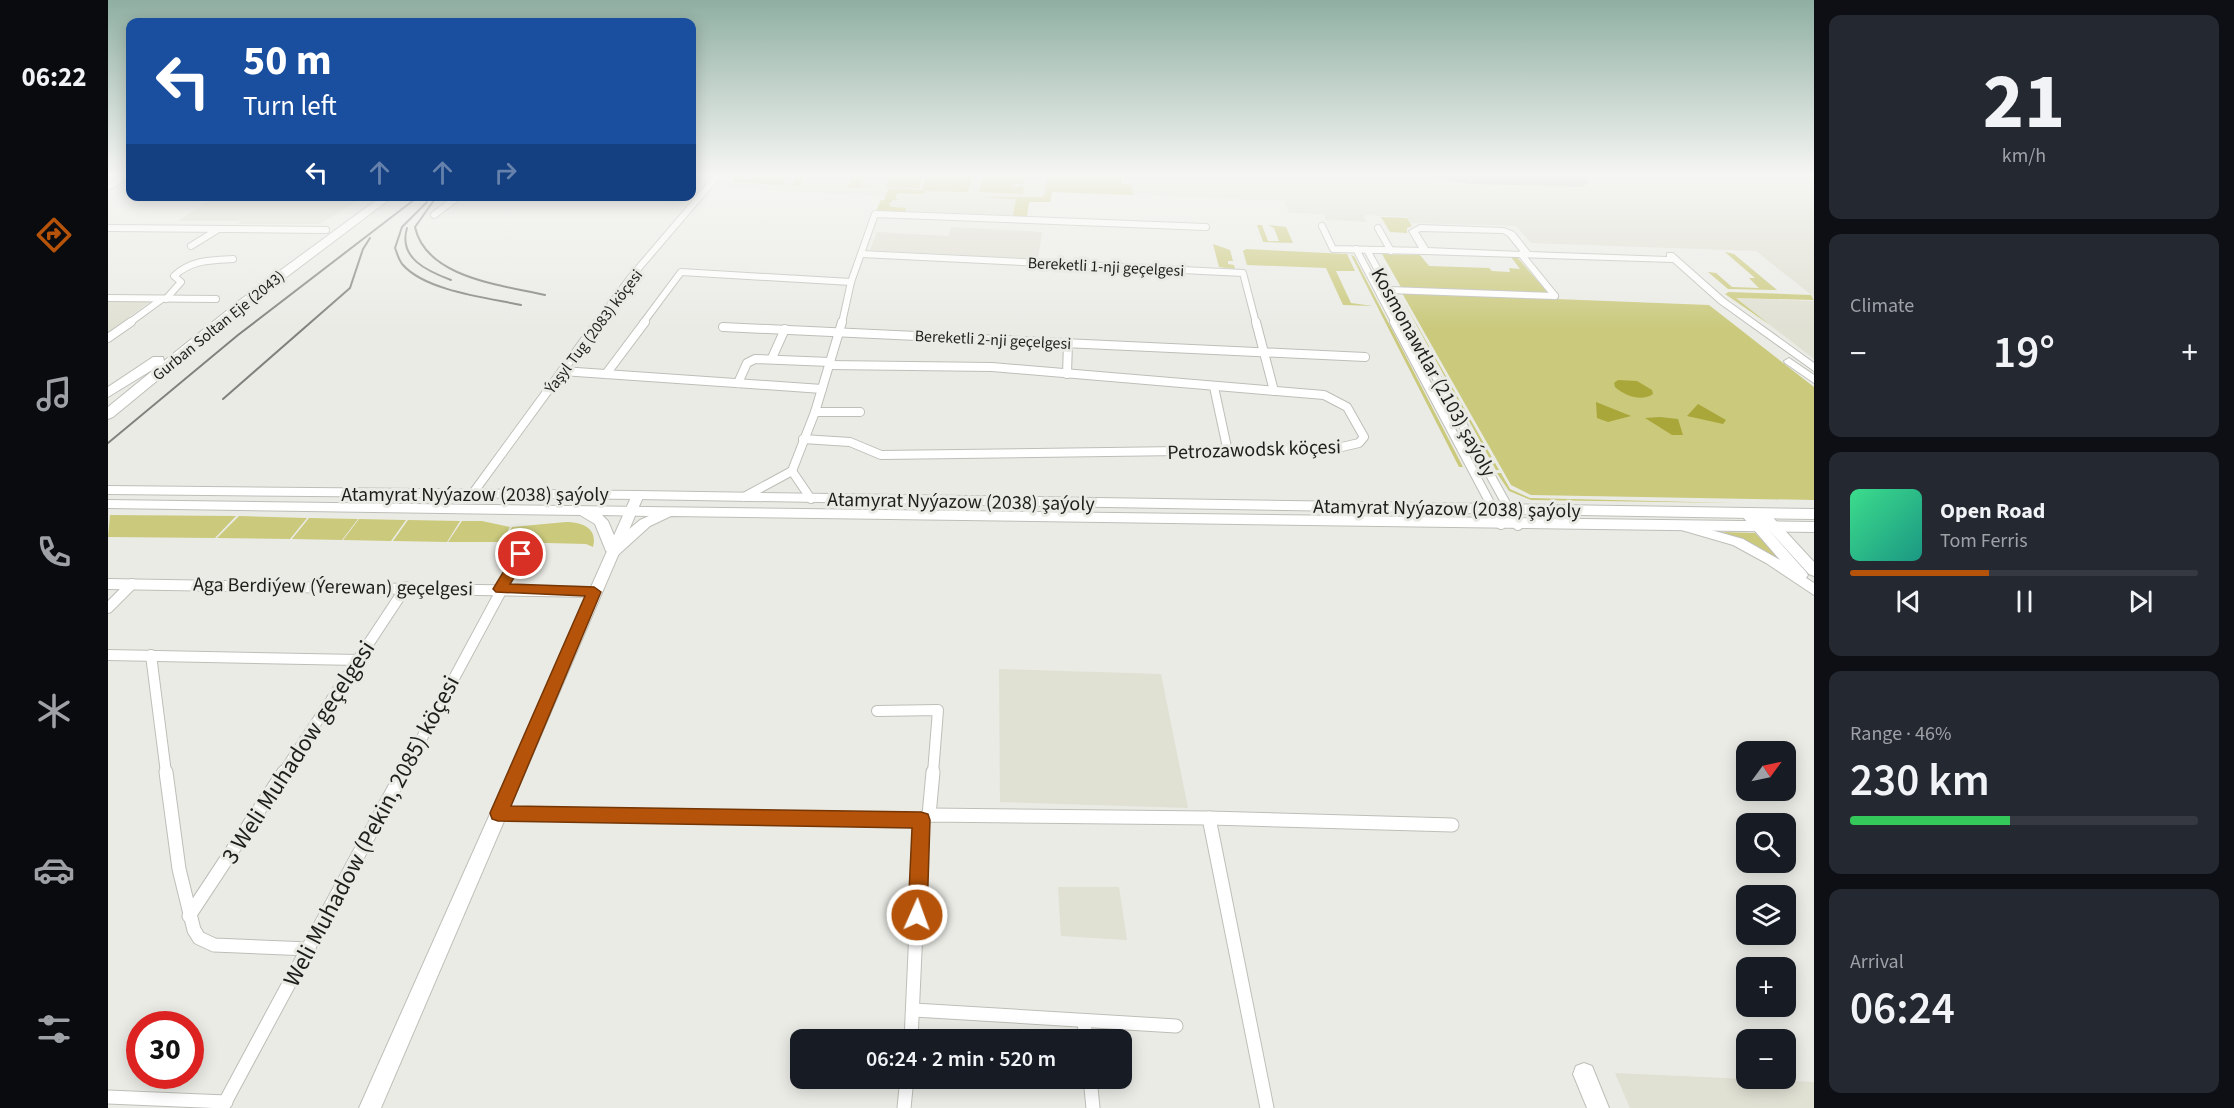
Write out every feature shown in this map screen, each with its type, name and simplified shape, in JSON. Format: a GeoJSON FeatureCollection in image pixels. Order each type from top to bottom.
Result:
{"type":"FeatureCollection","features":[{"type":"Feature","properties":{"kind":"highway","name":"Gurban Soltan Eje (2043)"},"geometry":{"type":"LineString","coordinates":[[108,402],[332,226]]}},
{"type":"Feature","properties":{"kind":"highway","name":"Gurban Soltan Eje (2043)"},"geometry":{"type":"LineString","coordinates":[[108,414],[244,303],[349,226]]}},
{"type":"Feature","properties":{"kind":"highway"},"geometry":{"type":"LineString","coordinates":[[108,393],[160,359]]}},
{"type":"Feature","properties":{"kind":"main road","name":"Atamyrat Nyýazow (2038) şaýoly"},"geometry":{"type":"LineString","coordinates":[[108,490],[473,493],[634,503],[672,511],[1518,525],[1678,524],[1759,520],[1814,514]]}},
{"type":"Feature","properties":{"kind":"main road","name":"Atamyrat Nyýazow (2038) şaýoly"},"geometry":{"type":"LineString","coordinates":[[108,504],[582,510],[634,503],[744,497],[1493,509],[1759,520],[1814,527]]}},
{"type":"Feature","properties":{"kind":"main road"},"geometry":{"type":"LineString","coordinates":[[582,510],[597,516],[601,521],[613,551],[645,523],[672,511]]}},
{"type":"Feature","properties":{"kind":"street","name":"Ýaşyl Tug (2083) köçesi"},"geometry":{"type":"LineString","coordinates":[[473,493],[631,277],[675,226]]}},
{"type":"Feature","properties":{"kind":"street"},"geometry":{"type":"LineString","coordinates":[[744,497],[792,471],[815,412],[840,331],[851,282],[871,226]]}},
{"type":"Feature","properties":{"kind":"street"},"geometry":{"type":"LineString","coordinates":[[1173,226],[1206,227]]}},
{"type":"Feature","properties":{"kind":"street"},"geometry":{"type":"LineString","coordinates":[[1322,226],[1333,249],[1502,254],[1524,252],[1661,253],[1678,260],[1722,304],[1814,380]]}},
{"type":"Feature","properties":{"kind":"street"},"geometry":{"type":"LineString","coordinates":[[108,228],[326,230]]}},
{"type":"Feature","properties":{"kind":"street"},"geometry":{"type":"LineString","coordinates":[[1378,228],[1391,251]]}},
{"type":"Feature","properties":{"kind":"street"},"geometry":{"type":"LineString","coordinates":[[191,246],[219,229]]}},
{"type":"Feature","properties":{"kind":"street"},"geometry":{"type":"LineString","coordinates":[[1389,290],[1555,296],[1524,252],[1509,233],[1504,231],[1415,229],[1413,232],[1425,251]]}},
{"type":"Feature","properties":{"kind":"street","name":"Kosmonawtlar (2103) şaýoly"},"geometry":{"type":"LineString","coordinates":[[1356,249],[1501,524]]}},
{"type":"Feature","properties":{"kind":"street","name":"Kosmonawtlar (2103) şaýoly"},"geometry":{"type":"LineString","coordinates":[[1367,250],[1518,525]]}},
{"type":"Feature","properties":{"kind":"street","name":"Bereketli 1-nji geçelgesi"},"geometry":{"type":"LineString","coordinates":[[862,254],[1243,273],[1264,352]]}},
{"type":"Feature","properties":{"kind":"street"},"geometry":{"type":"LineString","coordinates":[[108,338],[179,287],[181,282],[174,277],[183,267],[200,261],[233,259]]}},
{"type":"Feature","properties":{"kind":"street"},"geometry":{"type":"LineString","coordinates":[[606,374],[681,272],[851,282]]}},
{"type":"Feature","properties":{"kind":"street"},"geometry":{"type":"LineString","coordinates":[[108,298],[216,299]]}},
{"type":"Feature","properties":{"kind":"street"},"geometry":{"type":"LineString","coordinates":[[1722,304],[1814,368]]}},
{"type":"Feature","properties":{"kind":"street","name":"Bereketli 2-nji geçelgesi"},"geometry":{"type":"LineString","coordinates":[[723,327],[1365,357]]}},
{"type":"Feature","properties":{"kind":"street"},"geometry":{"type":"LineString","coordinates":[[738,383],[747,363],[755,359],[772,358],[785,329]]}},
{"type":"Feature","properties":{"kind":"street"},"geometry":{"type":"LineString","coordinates":[[1067,374],[1068,342]]}},
{"type":"Feature","properties":{"kind":"street"},"geometry":{"type":"LineString","coordinates":[[1264,352],[1274,391]]}},
{"type":"Feature","properties":{"kind":"street","name":"Petrozawodsk köçesi"},"geometry":{"type":"LineString","coordinates":[[772,358],[830,364],[992,367],[1324,395],[1347,407],[1364,437],[1359,443],[1332,449],[881,455],[845,440],[803,439]]}},
{"type":"Feature","properties":{"kind":"street"},"geometry":{"type":"LineString","coordinates":[[562,371],[822,389]]}},
{"type":"Feature","properties":{"kind":"street"},"geometry":{"type":"LineString","coordinates":[[1214,387],[1228,452]]}},
{"type":"Feature","properties":{"kind":"street"},"geometry":{"type":"LineString","coordinates":[[815,412],[860,412]]}},
{"type":"Feature","properties":{"kind":"street"},"geometry":{"type":"LineString","coordinates":[[792,471],[811,498]]}},
{"type":"Feature","properties":{"kind":"street"},"geometry":{"type":"LineString","coordinates":[[370,1108],[634,503]]}},
{"type":"Feature","properties":{"kind":"street"},"geometry":{"type":"LineString","coordinates":[[1759,520],[1814,571]]}},
{"type":"Feature","properties":{"kind":"street"},"geometry":{"type":"LineString","coordinates":[[1759,520],[1814,590]]}},
{"type":"Feature","properties":{"kind":"street"},"geometry":{"type":"LineString","coordinates":[[1678,524],[1738,542],[1772,560],[1814,590]]}},
{"type":"Feature","properties":{"kind":"street","name":"Weli Muhadow (Pekin, 2085) köçesi"},"geometry":{"type":"LineString","coordinates":[[224,1105],[521,554]]}},
{"type":"Feature","properties":{"kind":"street","name":"Aga Berdiýew (Ýerewan) geçelgesi"},"geometry":{"type":"LineString","coordinates":[[108,584],[406,587],[594,592]]}},
{"type":"Feature","properties":{"kind":"street"},"geometry":{"type":"LineString","coordinates":[[108,608],[132,584]]}},
{"type":"Feature","properties":{"kind":"street","name":"3 Weli Muhadow geçelgesi"},"geometry":{"type":"LineString","coordinates":[[189,916],[406,587]]}},
{"type":"Feature","properties":{"kind":"street"},"geometry":{"type":"LineString","coordinates":[[108,655],[358,660]]}},
{"type":"Feature","properties":{"kind":"street"},"geometry":{"type":"LineString","coordinates":[[151,655],[179,869],[189,916],[199,938],[208,944],[309,949]]}},
{"type":"Feature","properties":{"kind":"street"},"geometry":{"type":"LineString","coordinates":[[877,711],[938,710],[925,817],[912,1029]]}},
{"type":"Feature","properties":{"kind":"street"},"geometry":{"type":"LineString","coordinates":[[498,813],[1209,818],[1452,825]]}},
{"type":"Feature","properties":{"kind":"street"},"geometry":{"type":"LineString","coordinates":[[1209,818],[1267,1108]]}},
{"type":"Feature","properties":{"kind":"street"},"geometry":{"type":"LineString","coordinates":[[914,1010],[1176,1026]]}},
{"type":"Feature","properties":{"kind":"street"},"geometry":{"type":"LineString","coordinates":[[1084,1022],[1085,1029]]}},
{"type":"Feature","properties":{"kind":"street"},"geometry":{"type":"LineString","coordinates":[[1584,1074],[1598,1108]]}},
{"type":"Feature","properties":{"kind":"street"},"geometry":{"type":"LineString","coordinates":[[904,1108],[906,1089]]}},
{"type":"Feature","properties":{"kind":"street"},"geometry":{"type":"LineString","coordinates":[[1091,1089],[1093,1108]]}},
{"type":"Feature","properties":{"kind":"street"},"geometry":{"type":"LineString","coordinates":[[108,1097],[224,1105]]}},
{"type":"Feature","properties":{"kind":"shaded area"},"geometry":{"type":"Polygon","coordinates":[[[1257,226],[1262,226],[1268,241],[1279,241],[1274,228],[1269,226],[1286,227],[1293,243],[1263,242],[1257,226]]]}},
{"type":"Feature","properties":{"kind":"shaded area"},"geometry":{"type":"Polygon","coordinates":[[[1386,226],[1412,226],[1407,228],[1407,233],[1390,232],[1386,226]]]}},
{"type":"Feature","properties":{"kind":"shaded area"},"geometry":{"type":"Polygon","coordinates":[[[1506,226],[1814,226],[1814,297],[1756,251],[1531,243],[1516,226],[1506,226]]]}},
{"type":"Feature","properties":{"kind":"shaded area"},"geometry":{"type":"Polygon","coordinates":[[[951,227],[1042,232],[1038,259],[870,250],[877,232],[948,236],[951,227]]]}},
{"type":"Feature","properties":{"kind":"shaded area"},"geometry":{"type":"Polygon","coordinates":[[[1213,244],[1230,250],[1233,261],[1228,261],[1228,264],[1234,265],[1235,269],[1219,267],[1213,244]]]}},
{"type":"Feature","properties":{"kind":"shaded area"},"geometry":{"type":"Polygon","coordinates":[[[1246,249],[1347,254],[1355,271],[1336,271],[1351,303],[1373,306],[1343,305],[1326,268],[1247,265],[1243,251],[1246,249]]]}},
{"type":"Feature","properties":{"kind":"shaded area"},"geometry":{"type":"Polygon","coordinates":[[[1725,252],[1734,254],[1777,290],[1728,289],[1708,272],[1716,273],[1732,287],[1759,288],[1749,278],[1755,278],[1725,252]]]}},
{"type":"Feature","properties":{"kind":"shaded area"},"geometry":{"type":"Polygon","coordinates":[[[1382,254],[1420,255],[1429,266],[1489,268],[1492,271],[1510,272],[1509,268],[1520,269],[1511,257],[1517,257],[1548,293],[1402,289],[1382,254]]]}},
{"type":"Feature","properties":{"kind":"shaded area"},"geometry":{"type":"Polygon","coordinates":[[[1351,255],[1354,256],[1463,467],[1459,467],[1351,255]]]}},
{"type":"Feature","properties":{"kind":"shaded area"},"geometry":{"type":"Polygon","coordinates":[[[1729,292],[1811,295],[1814,300],[1736,298],[1770,325],[1725,294],[1729,292]]]}},
{"type":"Feature","properties":{"kind":"shaded area"},"geometry":{"type":"Polygon","coordinates":[[[1402,293],[1709,305],[1814,387],[1814,500],[1531,495],[1511,485],[1402,293]]]}},
{"type":"Feature","properties":{"kind":"shaded area"},"geometry":{"type":"Polygon","coordinates":[[[1400,295],[1499,470],[1496,470],[1400,295]]]}},
{"type":"Feature","properties":{"kind":"shaded area"},"geometry":{"type":"Polygon","coordinates":[[[1735,298],[1814,301],[1814,359],[1783,335],[1735,298]]]}},
{"type":"Feature","properties":{"kind":"shaded area"},"geometry":{"type":"Polygon","coordinates":[[[108,301],[151,301],[108,333],[108,301]]]}},
{"type":"Feature","properties":{"kind":"shaded area"},"geometry":{"type":"Polygon","coordinates":[[[1618,380],[1637,381],[1652,390],[1653,394],[1639,398],[1624,393],[1615,387],[1614,383],[1618,380]]]}},
{"type":"Feature","properties":{"kind":"shaded area"},"geometry":{"type":"Polygon","coordinates":[[[1596,402],[1631,416],[1608,422],[1597,418],[1596,402]]]}},
{"type":"Feature","properties":{"kind":"shaded area"},"geometry":{"type":"Polygon","coordinates":[[[1698,404],[1726,420],[1723,424],[1687,416],[1698,404]]]}},
{"type":"Feature","properties":{"kind":"shaded area"},"geometry":{"type":"Polygon","coordinates":[[[1645,418],[1678,419],[1683,435],[1672,435],[1645,418]]]}},
{"type":"Feature","properties":{"kind":"shaded area"},"geometry":{"type":"Polygon","coordinates":[[[1497,473],[1501,473],[1510,489],[1530,498],[1735,503],[1531,500],[1509,491],[1497,473]]]}},
{"type":"Feature","properties":{"kind":"shaded area"},"geometry":{"type":"Polygon","coordinates":[[[110,515],[236,516],[215,538],[108,537],[110,515]]]}},
{"type":"Feature","properties":{"kind":"shaded area"},"geometry":{"type":"Polygon","coordinates":[[[239,516],[307,518],[290,539],[217,538],[239,516]]]}},
{"type":"Feature","properties":{"kind":"shaded area"},"geometry":{"type":"Polygon","coordinates":[[[309,518],[358,519],[342,540],[292,539],[309,518]]]}},
{"type":"Feature","properties":{"kind":"shaded area"},"geometry":{"type":"Polygon","coordinates":[[[359,519],[406,520],[391,541],[343,540],[359,519]]]}},
{"type":"Feature","properties":{"kind":"shaded area"},"geometry":{"type":"Polygon","coordinates":[[[408,520],[460,521],[447,542],[393,541],[408,520]]]}},
{"type":"Feature","properties":{"kind":"shaded area"},"geometry":{"type":"Polygon","coordinates":[[[462,521],[482,521],[510,527],[501,542],[448,542],[462,521]]]}},
{"type":"Feature","properties":{"kind":"shaded area"},"geometry":{"type":"Polygon","coordinates":[[[578,523],[587,527],[593,535],[593,547],[586,544],[503,542],[512,527],[578,523]]]}},
{"type":"Feature","properties":{"kind":"shaded area"},"geometry":{"type":"Polygon","coordinates":[[[1723,532],[1755,533],[1784,563],[1754,545],[1723,532]]]}},
{"type":"Feature","properties":{"kind":"shaded area"},"geometry":{"type":"Polygon","coordinates":[[[999,669],[1161,674],[1188,808],[1000,802],[999,669]]]}},
{"type":"Feature","properties":{"kind":"shaded area"},"geometry":{"type":"Polygon","coordinates":[[[1058,887],[1119,887],[1127,940],[1061,936],[1058,887]]]}},
{"type":"Feature","properties":{"kind":"shaded area"},"geometry":{"type":"Polygon","coordinates":[[[1615,1073],[1736,1078],[1736,1089],[1796,1089],[1796,1081],[1814,1082],[1814,1108],[1630,1108],[1615,1073]]]}},
{"type":"Feature","properties":{"kind":"railway"},"geometry":{"type":"LineString","coordinates":[[108,443],[238,335],[380,226]]}},
{"type":"Feature","properties":{"kind":"railway"},"geometry":{"type":"LineString","coordinates":[[403,226],[395,248],[403,265],[413,274],[458,292],[521,305]]}},
{"type":"Feature","properties":{"kind":"railway"},"geometry":{"type":"LineString","coordinates":[[416,226],[422,244],[434,258],[450,268],[488,283],[545,295]]}},
{"type":"Feature","properties":{"kind":"railway"},"geometry":{"type":"LineString","coordinates":[[407,228],[405,238],[411,255],[424,268],[451,280]]}},
{"type":"Feature","properties":{"kind":"railway"},"geometry":{"type":"LineString","coordinates":[[223,399],[350,288],[363,249],[370,238]]}},
{"type":"Feature","properties":{"kind":"route"},"geometry":{"type":"LineString","coordinates":[[521,554],[501,589],[594,592],[498,813],[808,820],[921,820],[917,915]]}}]}
